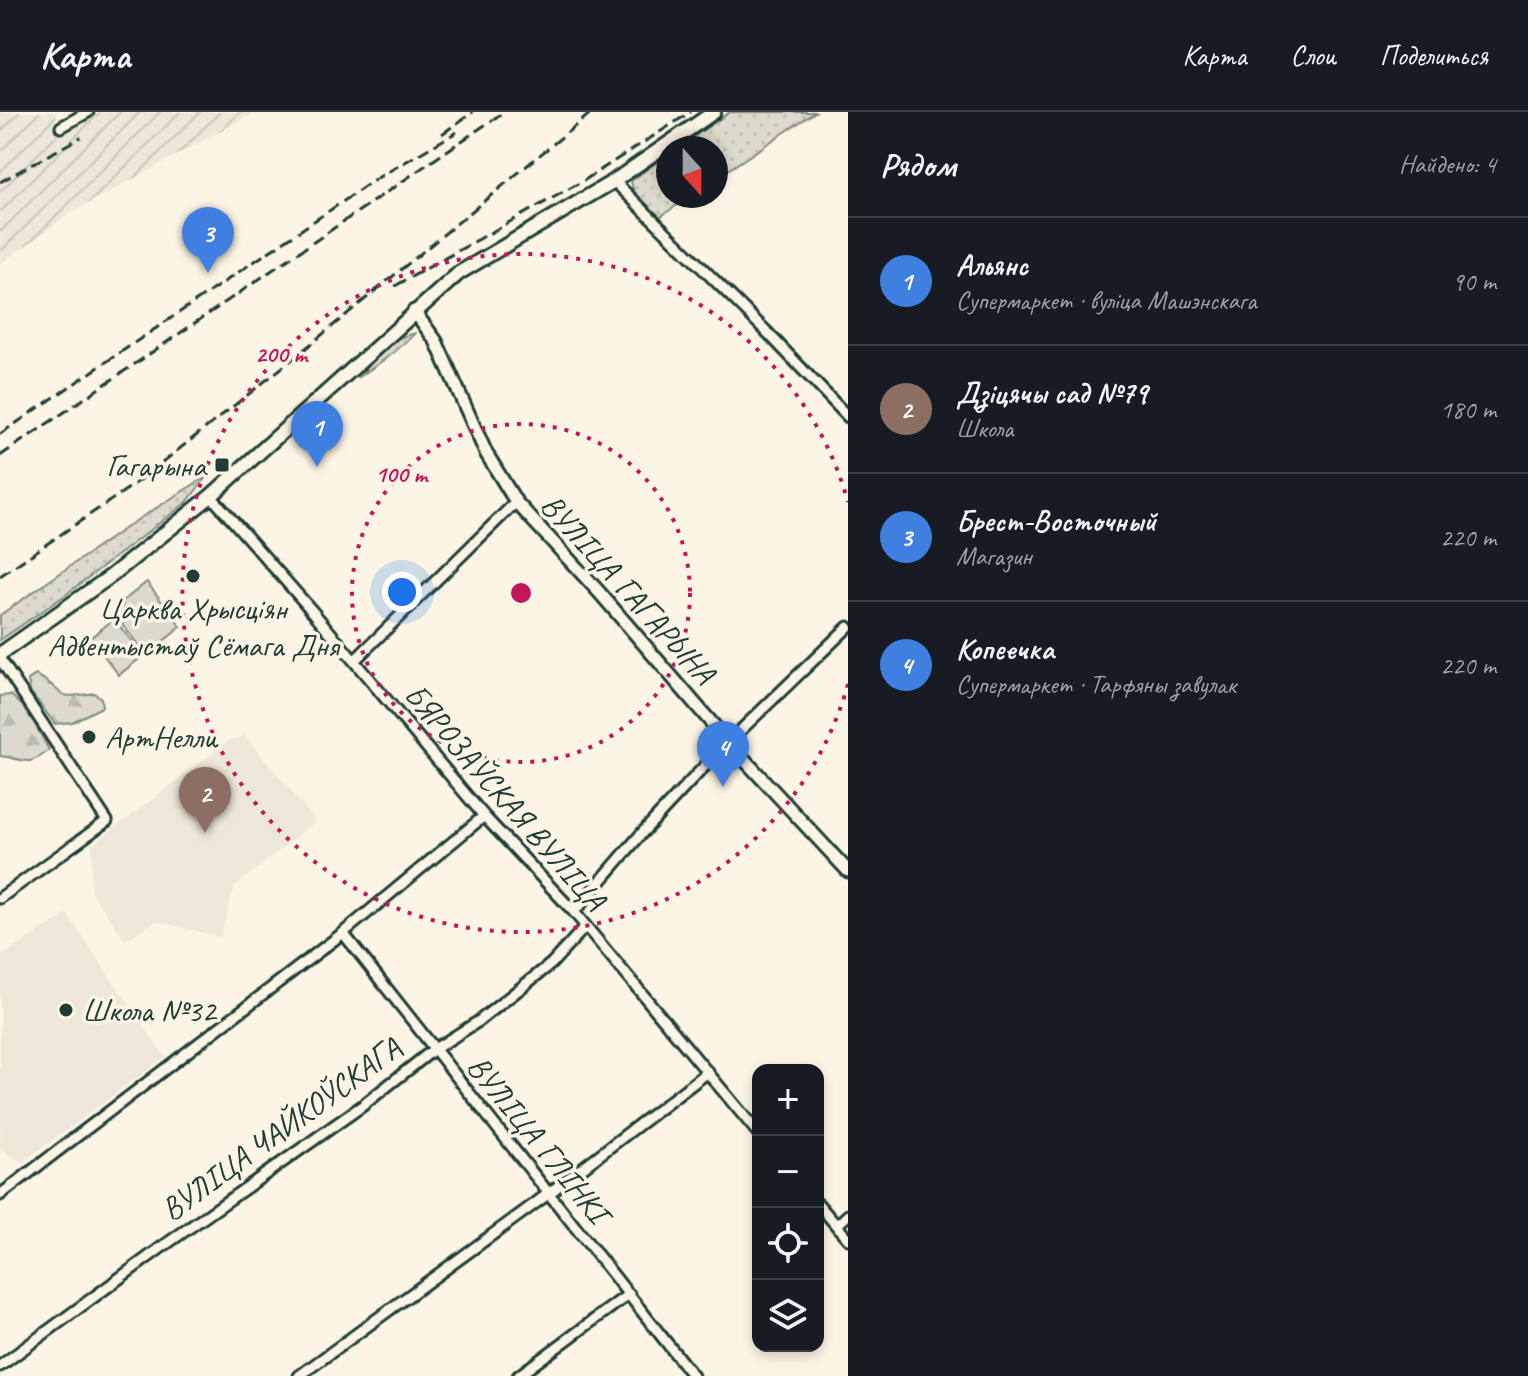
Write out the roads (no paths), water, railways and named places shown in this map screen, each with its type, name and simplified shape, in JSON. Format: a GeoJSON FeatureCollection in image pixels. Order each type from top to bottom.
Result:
{"type":"FeatureCollection","features":[{"type":"Feature","properties":{"kind":"main road"},"geometry":{"type":"LineString","coordinates":[[0,656],[111,576],[211,496],[442,286],[475,262],[614,181],[714,112]]}},
{"type":"Feature","properties":{"kind":"street"},"geometry":{"type":"LineString","coordinates":[[61,127],[88,112]]}},
{"type":"Feature","properties":{"kind":"street"},"geometry":{"type":"LineString","coordinates":[[614,181],[848,417]]}},
{"type":"Feature","properties":{"kind":"street","name":"ВУЛІЦА ГАГАРЫНА"},"geometry":{"type":"LineString","coordinates":[[414,311],[436,341],[486,453],[516,502],[599,592],[728,742],[848,871]]}},
{"type":"Feature","properties":{"kind":"street","name":"БЯРОЗАЎСКАЯ ВУЛІЦА"},"geometry":{"type":"LineString","coordinates":[[211,496],[484,816],[574,912],[752,1126]]}},
{"type":"Feature","properties":{"kind":"street"},"geometry":{"type":"LineString","coordinates":[[354,661],[516,502]]}},
{"type":"Feature","properties":{"kind":"street"},"geometry":{"type":"LineString","coordinates":[[574,912],[642,833],[728,742],[848,627]]}},
{"type":"Feature","properties":{"kind":"street"},"geometry":{"type":"LineString","coordinates":[[0,656],[107,821],[0,898]]}},
{"type":"Feature","properties":{"kind":"street"},"geometry":{"type":"LineString","coordinates":[[0,1195],[343,933],[484,816]]}},
{"type":"Feature","properties":{"kind":"street","name":"ВУЛІЦА ЧАЙКОЎСКАГА"},"geometry":{"type":"LineString","coordinates":[[0,1366],[362,1106],[433,1050],[479,1021],[551,964],[585,927]]}},
{"type":"Feature","properties":{"kind":"street","name":"ВУЛІЦА ГЛІНКІ"},"geometry":{"type":"LineString","coordinates":[[343,933],[693,1376]]}},
{"type":"Feature","properties":{"kind":"street"},"geometry":{"type":"LineString","coordinates":[[299,1376],[548,1194],[708,1072]]}},
{"type":"Feature","properties":{"kind":"street"},"geometry":{"type":"LineString","coordinates":[[822,1208],[848,1239]]}},
{"type":"Feature","properties":{"kind":"street"},"geometry":{"type":"LineString","coordinates":[[837,1225],[848,1215]]}},
{"type":"Feature","properties":{"kind":"street"},"geometry":{"type":"LineString","coordinates":[[518,1376],[629,1294]]}},
{"type":"Feature","properties":{"kind":"railway"},"geometry":{"type":"LineString","coordinates":[[442,134],[473,112]]}},
{"type":"Feature","properties":{"kind":"railway"},"geometry":{"type":"LineString","coordinates":[[0,456],[504,112]]}},
{"type":"Feature","properties":{"kind":"railway"},"geometry":{"type":"LineString","coordinates":[[0,576],[139,481],[289,362],[592,112]]}},
{"type":"Feature","properties":{"kind":"railway"},"geometry":{"type":"LineString","coordinates":[[395,286],[583,181],[691,112]]}},
{"type":"Feature","properties":{"kind":"railway"},"geometry":{"type":"LineString","coordinates":[[0,434],[379,177],[457,132]]}},
{"type":"Feature","properties":{"kind":"railway"},"geometry":{"type":"LineString","coordinates":[[0,182],[81,137]]}},
{"type":"Feature","properties":{"kind":"place","name":"Брест-Восточный"},"geometry":{"type":"Point","coordinates":[208,273]}},
{"type":"Feature","properties":{"kind":"place","name":"Гагарына"},"geometry":{"type":"Point","coordinates":[222,465]}},
{"type":"Feature","properties":{"kind":"place","name":"Альянс"},"geometry":{"type":"Point","coordinates":[317,467]}},
{"type":"Feature","properties":{"kind":"place","name":"Царква Хрысціян Адвентыстаў Сёмага Дня"},"geometry":{"type":"Point","coordinates":[193,576]}},
{"type":"Feature","properties":{"kind":"place","name":"АртНелли"},"geometry":{"type":"Point","coordinates":[89,737]}},
{"type":"Feature","properties":{"kind":"place","name":"Копеечка"},"geometry":{"type":"Point","coordinates":[723,787]}},
{"type":"Feature","properties":{"kind":"place","name":"Дзіцячы сад №79"},"geometry":{"type":"Point","coordinates":[205,833]}},
{"type":"Feature","properties":{"kind":"place","name":"Школа №32"},"geometry":{"type":"Point","coordinates":[66,1010]}}]}
